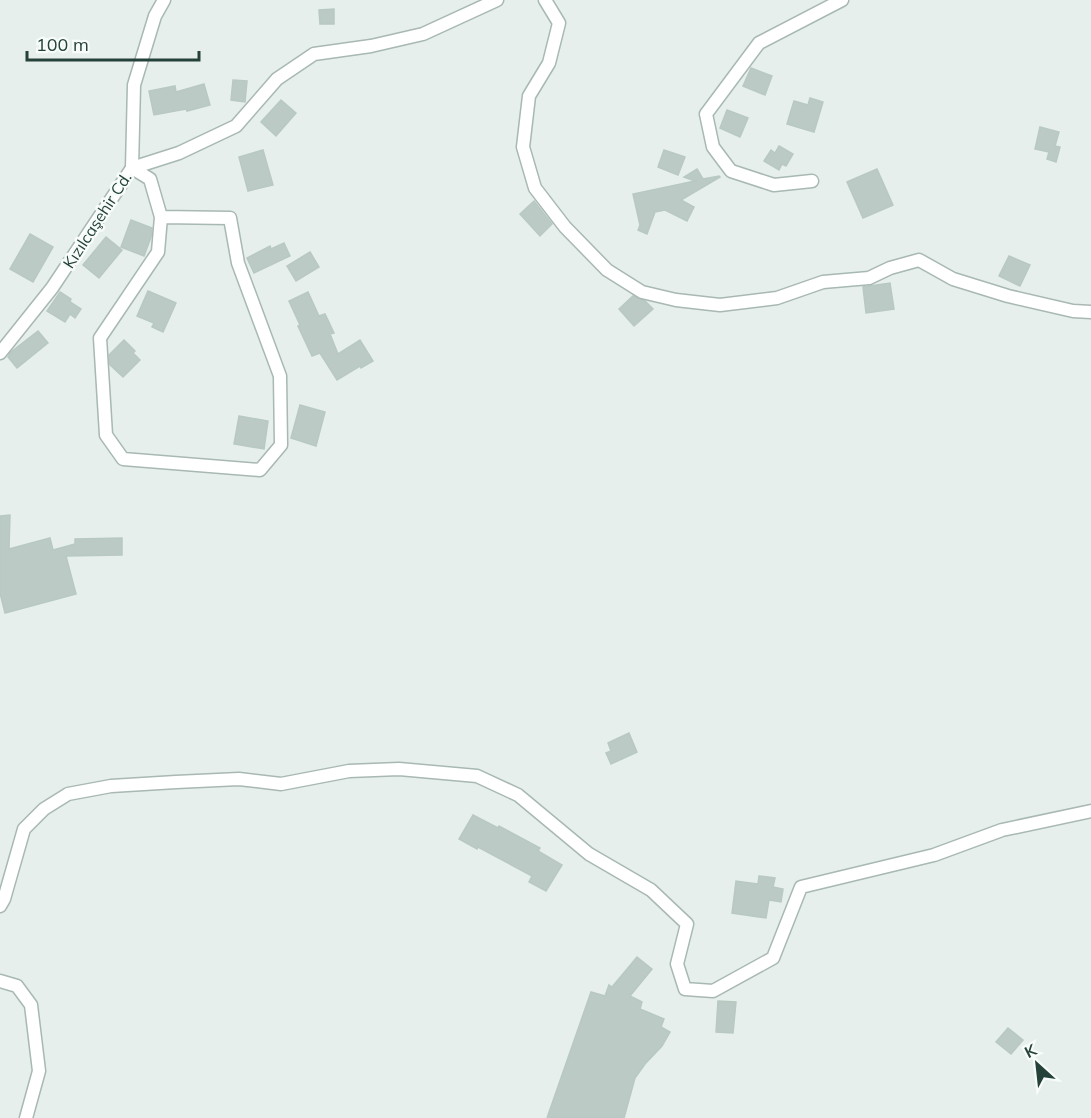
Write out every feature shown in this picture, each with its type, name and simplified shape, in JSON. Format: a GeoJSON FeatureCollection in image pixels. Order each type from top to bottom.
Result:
{"type":"FeatureCollection","features":[{"type":"Feature","properties":{"kind":"street","name":"Kızılcaşehir Cd."},"geometry":{"type":"LineString","coordinates":[[0,352],[52,288],[132,168],[134,85],[154,16],[164,0]]}},
{"type":"Feature","properties":{"kind":"street"},"geometry":{"type":"LineString","coordinates":[[132,168],[179,153],[236,126],[277,78],[314,54],[371,46],[423,34],[497,0]]}},
{"type":"Feature","properties":{"kind":"street"},"geometry":{"type":"LineString","coordinates":[[545,0],[559,23],[549,63],[529,96],[523,147],[535,188],[566,227],[607,270],[642,292],[676,300],[720,305],[777,298],[823,282],[869,279],[890,268],[919,260],[953,279],[1008,296],[1073,311],[1091,312]]}},
{"type":"Feature","properties":{"kind":"street"},"geometry":{"type":"LineString","coordinates":[[812,181],[774,185],[731,171],[713,147],[706,114],[759,44],[842,0]]}},
{"type":"Feature","properties":{"kind":"street"},"geometry":{"type":"LineString","coordinates":[[132,168],[150,179],[161,217],[158,252],[100,338],[106,435],[123,459],[260,470],[281,445],[280,376],[238,263],[230,218],[161,217]]}},
{"type":"Feature","properties":{"kind":"street"},"geometry":{"type":"LineString","coordinates":[[0,906],[24,829],[44,809],[68,794],[111,786],[239,779],[281,784],[349,771],[399,769],[477,776],[518,795],[589,854],[651,890],[687,924],[676,964],[684,989],[713,991],[773,958],[801,887],[934,855],[1002,830],[1091,811]]}},
{"type":"Feature","properties":{"kind":"street"},"geometry":{"type":"LineString","coordinates":[[0,981],[17,986],[31,1005],[39,1071],[26,1118]]}},
{"type":"Feature","properties":{"kind":"building"},"geometry":{"type":"Polygon","coordinates":[[[334,9],[334,24],[320,24],[319,10],[334,9]]]}},
{"type":"Feature","properties":{"kind":"building"},"geometry":{"type":"Polygon","coordinates":[[[751,68],[772,76],[765,95],[743,86],[751,68]]]}},
{"type":"Feature","properties":{"kind":"building"},"geometry":{"type":"Polygon","coordinates":[[[233,80],[247,81],[245,102],[231,100],[233,80]]]}},
{"type":"Feature","properties":{"kind":"building"},"geometry":{"type":"Polygon","coordinates":[[[204,84],[210,105],[187,111],[186,109],[154,115],[149,91],[175,86],[176,92],[204,84]]]}},
{"type":"Feature","properties":{"kind":"building"},"geometry":{"type":"Polygon","coordinates":[[[810,98],[823,102],[814,132],[787,124],[794,101],[808,105],[810,98]]]}},
{"type":"Feature","properties":{"kind":"building"},"geometry":{"type":"Polygon","coordinates":[[[281,100],[296,113],[276,136],[261,122],[281,100]]]}},
{"type":"Feature","properties":{"kind":"building"},"geometry":{"type":"Polygon","coordinates":[[[727,110],[748,118],[740,137],[720,128],[727,110]]]}},
{"type":"Feature","properties":{"kind":"building"},"geometry":{"type":"Polygon","coordinates":[[[1040,127],[1059,132],[1055,146],[1060,147],[1056,162],[1047,159],[1049,152],[1035,149],[1040,127]]]}},
{"type":"Feature","properties":{"kind":"building"},"geometry":{"type":"Polygon","coordinates":[[[779,146],[793,154],[786,166],[782,164],[779,170],[764,161],[771,150],[775,153],[779,146]]]}},
{"type":"Feature","properties":{"kind":"building"},"geometry":{"type":"Polygon","coordinates":[[[263,150],[273,185],[248,191],[239,157],[263,150]]]}},
{"type":"Feature","properties":{"kind":"building"},"geometry":{"type":"Polygon","coordinates":[[[664,150],[685,157],[678,175],[658,167],[664,150]]]}},
{"type":"Feature","properties":{"kind":"building"},"geometry":{"type":"Polygon","coordinates":[[[697,169],[703,179],[720,177],[681,200],[694,207],[687,221],[665,210],[655,212],[647,234],[638,230],[640,225],[633,194],[695,181],[684,177],[697,169]]]}},
{"type":"Feature","properties":{"kind":"building"},"geometry":{"type":"Polygon","coordinates":[[[877,169],[893,205],[863,218],[847,182],[877,169]]]}},
{"type":"Feature","properties":{"kind":"building"},"geometry":{"type":"Polygon","coordinates":[[[534,201],[552,224],[540,236],[520,214],[534,201]]]}},
{"type":"Feature","properties":{"kind":"building"},"geometry":{"type":"Polygon","coordinates":[[[131,220],[152,228],[144,256],[121,247],[131,220]]]}},
{"type":"Feature","properties":{"kind":"building"},"geometry":{"type":"Polygon","coordinates":[[[30,234],[53,247],[33,282],[10,269],[30,234]]]}},
{"type":"Feature","properties":{"kind":"building"},"geometry":{"type":"Polygon","coordinates":[[[106,237],[122,250],[99,278],[83,265],[106,237]]]}},
{"type":"Feature","properties":{"kind":"building"},"geometry":{"type":"Polygon","coordinates":[[[284,243],[290,256],[254,273],[247,258],[270,246],[271,249],[284,243]]]}},
{"type":"Feature","properties":{"kind":"building"},"geometry":{"type":"Polygon","coordinates":[[[310,252],[319,267],[296,281],[287,266],[310,252]]]}},
{"type":"Feature","properties":{"kind":"building"},"geometry":{"type":"Polygon","coordinates":[[[1009,256],[1030,265],[1020,286],[999,276],[1009,256]]]}},
{"type":"Feature","properties":{"kind":"building"},"geometry":{"type":"Polygon","coordinates":[[[890,283],[894,309],[866,313],[863,287],[890,283]]]}},
{"type":"Feature","properties":{"kind":"building"},"geometry":{"type":"Polygon","coordinates":[[[148,291],[176,303],[163,332],[152,327],[154,323],[137,316],[148,291]]]}},
{"type":"Feature","properties":{"kind":"building"},"geometry":{"type":"Polygon","coordinates":[[[60,292],[81,309],[75,318],[70,314],[65,322],[47,311],[60,292]]]}},
{"type":"Feature","properties":{"kind":"building"},"geometry":{"type":"Polygon","coordinates":[[[308,292],[319,316],[325,314],[334,333],[330,334],[338,354],[360,340],[373,361],[337,380],[320,353],[312,356],[289,301],[308,292]]]}},
{"type":"Feature","properties":{"kind":"building"},"geometry":{"type":"Polygon","coordinates":[[[633,296],[645,301],[653,309],[634,326],[619,309],[633,296]]]}},
{"type":"Feature","properties":{"kind":"building"},"geometry":{"type":"Polygon","coordinates":[[[38,331],[48,343],[17,368],[8,357],[11,352],[38,331]]]}},
{"type":"Feature","properties":{"kind":"building"},"geometry":{"type":"Polygon","coordinates":[[[124,340],[140,360],[123,377],[110,365],[109,355],[124,340]]]}},
{"type":"Feature","properties":{"kind":"building"},"geometry":{"type":"Polygon","coordinates":[[[300,405],[325,412],[316,446],[291,438],[300,405]]]}},
{"type":"Feature","properties":{"kind":"building"},"geometry":{"type":"Polygon","coordinates":[[[239,416],[268,421],[264,449],[234,444],[239,416]]]}},
{"type":"Feature","properties":{"kind":"building"},"geometry":{"type":"Polygon","coordinates":[[[10,515],[9,549],[50,538],[53,550],[75,544],[75,539],[122,538],[122,555],[66,556],[76,594],[5,613],[0,593],[0,516],[10,515]]]}},
{"type":"Feature","properties":{"kind":"building"},"geometry":{"type":"Polygon","coordinates":[[[629,733],[637,752],[611,764],[606,753],[611,751],[608,743],[629,733]]]}},
{"type":"Feature","properties":{"kind":"building"},"geometry":{"type":"Polygon","coordinates":[[[473,815],[540,848],[538,851],[562,865],[546,891],[529,882],[532,876],[459,839],[473,815]]]}},
{"type":"Feature","properties":{"kind":"building"},"geometry":{"type":"Polygon","coordinates":[[[759,876],[775,878],[773,887],[783,889],[781,902],[769,900],[766,918],[732,913],[736,881],[758,884],[759,876]]]}},
{"type":"Feature","properties":{"kind":"building"},"geometry":{"type":"Polygon","coordinates":[[[637,957],[652,969],[630,996],[642,1002],[640,1009],[664,1019],[661,1027],[670,1032],[662,1046],[635,1078],[624,1118],[547,1118],[591,992],[605,996],[609,985],[612,987],[637,957]]]}},
{"type":"Feature","properties":{"kind":"building"},"geometry":{"type":"Polygon","coordinates":[[[718,1001],[736,1002],[733,1033],[716,1032],[718,1001]]]}},
{"type":"Feature","properties":{"kind":"building"},"geometry":{"type":"Polygon","coordinates":[[[1008,1028],[1023,1040],[1011,1054],[996,1042],[1008,1028]]]}}]}
